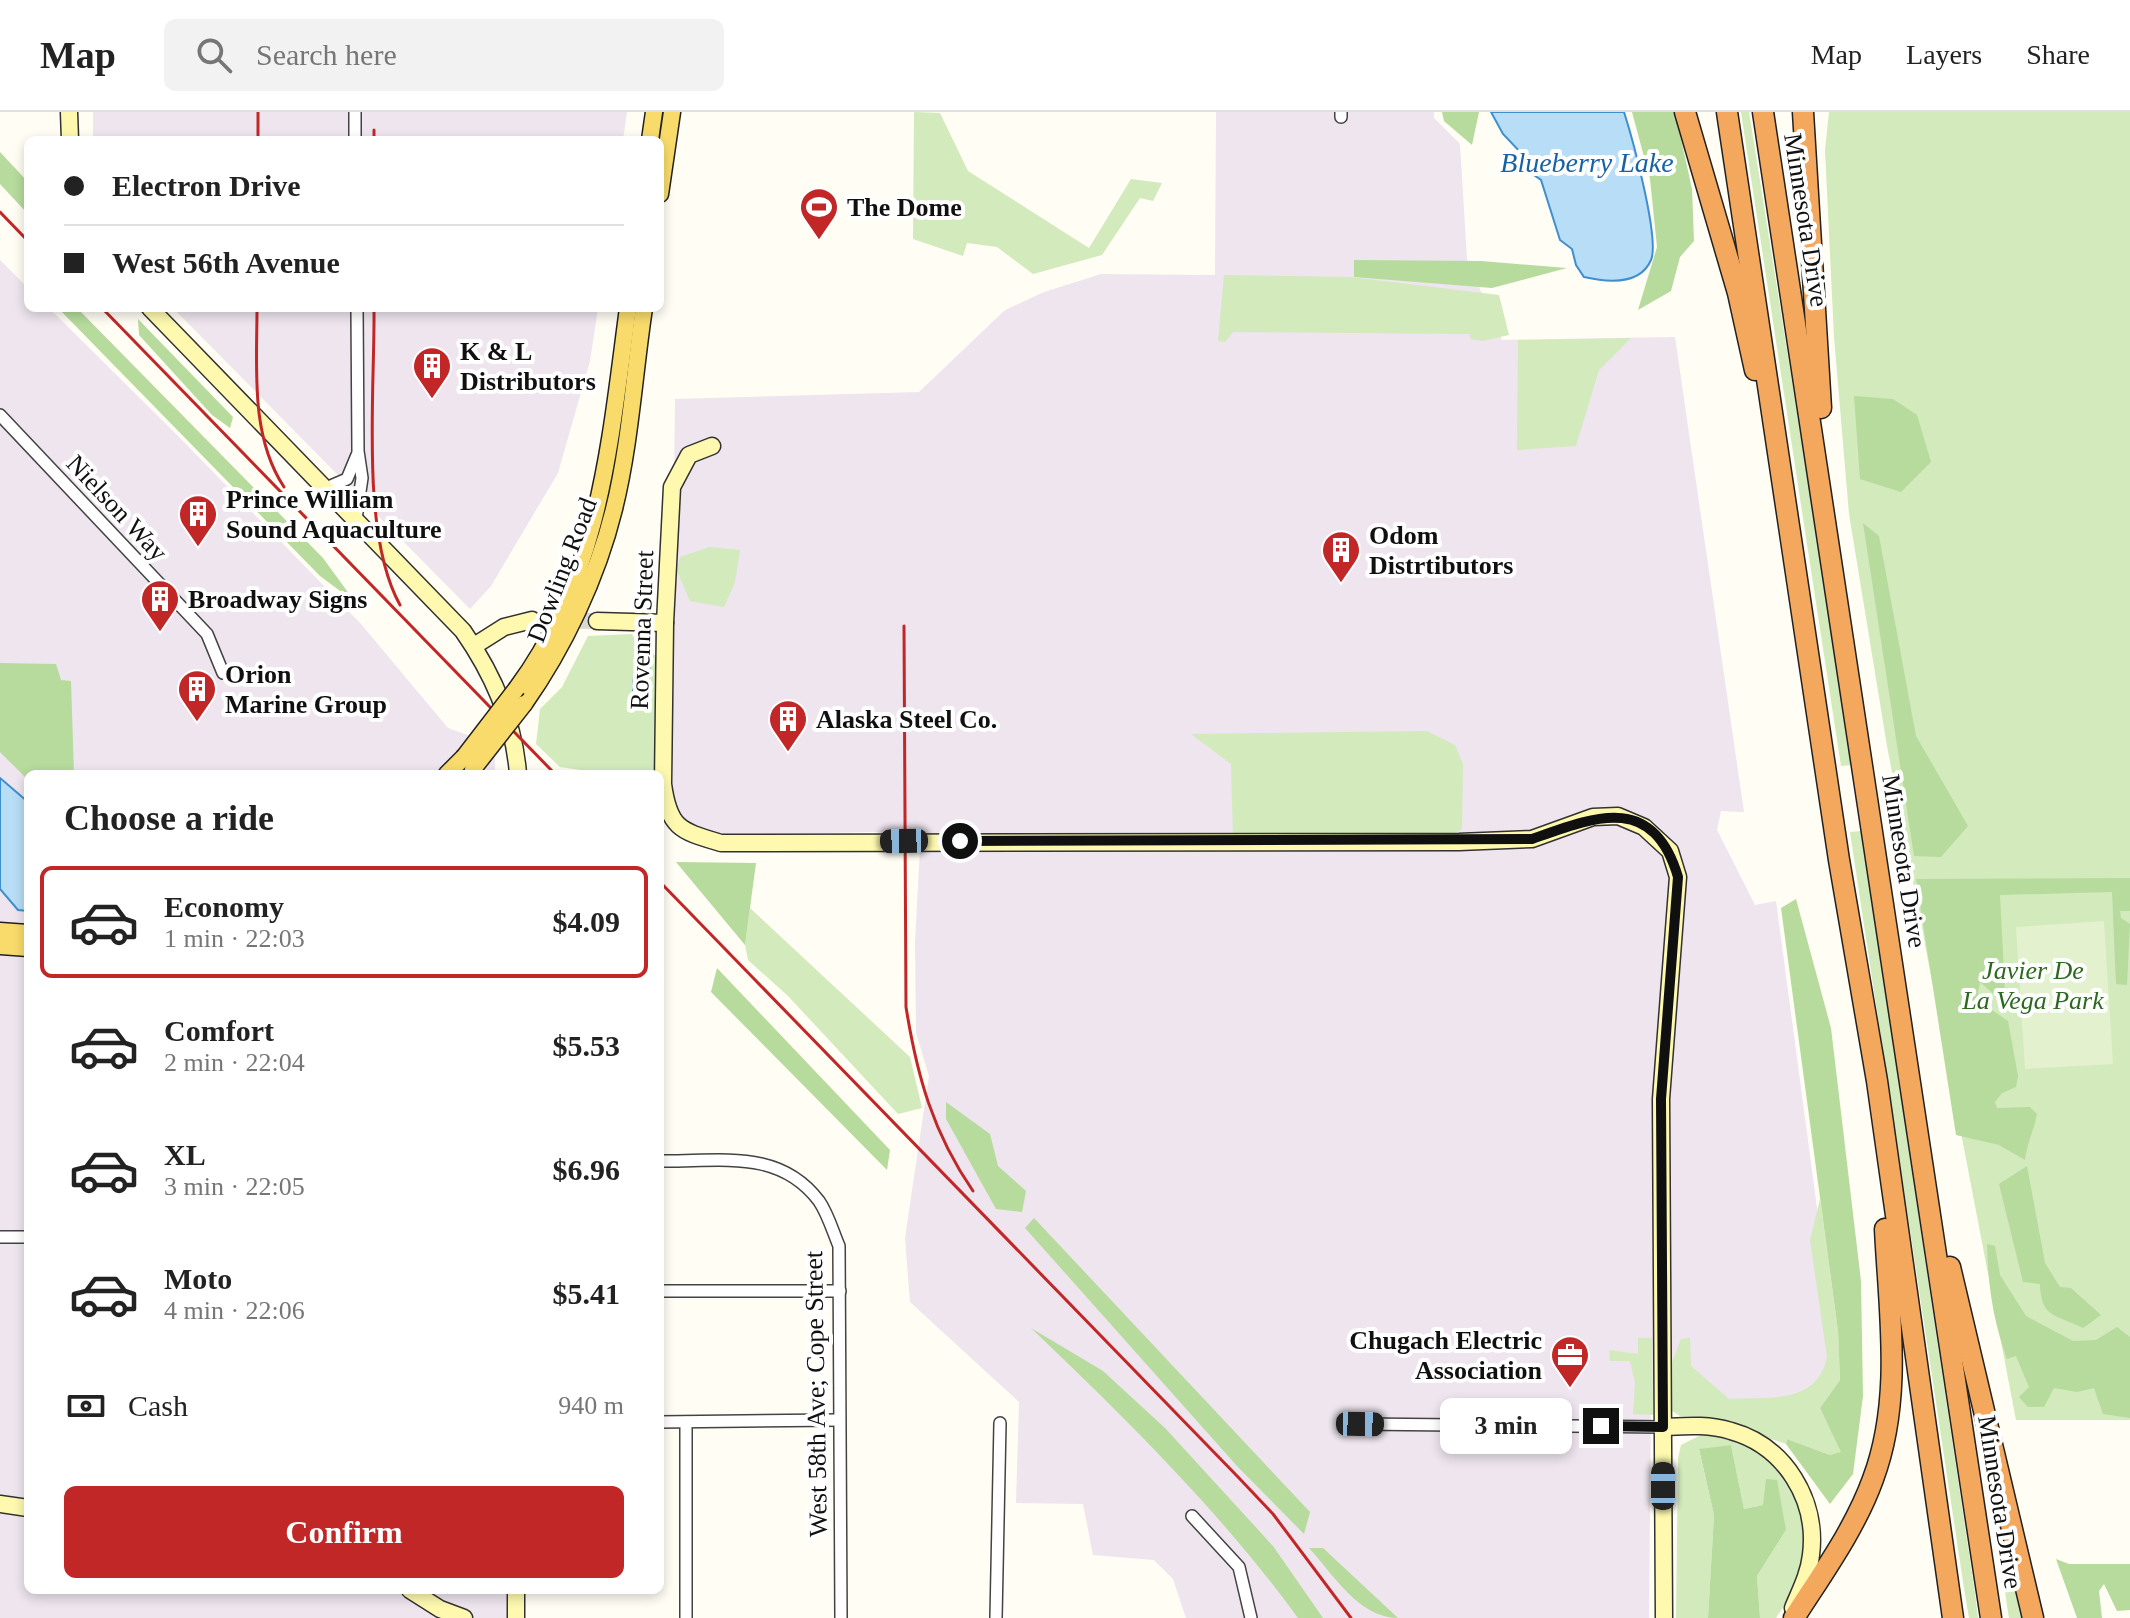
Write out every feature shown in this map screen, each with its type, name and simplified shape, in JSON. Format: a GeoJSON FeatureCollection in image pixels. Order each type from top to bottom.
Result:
{"type":"FeatureCollection","features":[{"type":"Feature","properties":{"kind":"highway"},"geometry":{"type":"LineString","coordinates":[[1685,112],[1738,293],[1786,499]]}},
{"type":"Feature","properties":{"kind":"highway"},"geometry":{"type":"LineString","coordinates":[[1727,112],[1877,1081],[1953,1618]]}},
{"type":"Feature","properties":{"kind":"highway","name":"Minnesota Drive"},"geometry":{"type":"LineString","coordinates":[[1763,112],[1991,1618]]}},
{"type":"Feature","properties":{"kind":"highway"},"geometry":{"type":"LineString","coordinates":[[1803,112],[1822,423],[1821,480]]}},
{"type":"Feature","properties":{"kind":"highway"},"geometry":{"type":"LineString","coordinates":[[1909,1071],[1995,1466],[2033,1618]]}},
{"type":"Feature","properties":{"kind":"highway"},"geometry":{"type":"LineString","coordinates":[[1791,1618],[1861,1508],[1873,1480],[1888,1422],[1892,1362],[1877,1081]]}},
{"type":"Feature","properties":{"kind":"main road"},"geometry":{"type":"LineString","coordinates":[[651,136],[654,112]]}},
{"type":"Feature","properties":{"kind":"main road"},"geometry":{"type":"LineString","coordinates":[[664,167],[672,112]]}},
{"type":"Feature","properties":{"kind":"main road","name":"Dowling Road"},"geometry":{"type":"LineString","coordinates":[[468,767],[520,696],[587,554],[604,480],[627,312]]}},
{"type":"Feature","properties":{"kind":"main road","name":"Dowling Road"},"geometry":{"type":"LineString","coordinates":[[520,696],[548,670],[571,626],[614,510],[643,312]]}},
{"type":"Feature","properties":{"kind":"main road"},"geometry":{"type":"LineString","coordinates":[[0,931],[24,933]]}},
{"type":"Feature","properties":{"kind":"main road"},"geometry":{"type":"LineString","coordinates":[[0,946],[24,948]]}},
{"type":"Feature","properties":{"kind":"street"},"geometry":{"type":"LineString","coordinates":[[69,112],[70,136]]}},
{"type":"Feature","properties":{"kind":"street"},"geometry":{"type":"LineString","coordinates":[[355,112],[355,136]]}},
{"type":"Feature","properties":{"kind":"street"},"geometry":{"type":"LineString","coordinates":[[154,312],[450,614],[474,646],[490,675],[512,730],[517,770]]}},
{"type":"Feature","properties":{"kind":"street"},"geometry":{"type":"LineString","coordinates":[[356,519],[362,478],[358,451],[357,312]]}},
{"type":"Feature","properties":{"kind":"street","name":"Nielson Way"},"geometry":{"type":"LineString","coordinates":[[0,415],[207,634],[223,673]]}},
{"type":"Feature","properties":{"kind":"street","name":"Rovenna Street"},"geometry":{"type":"LineString","coordinates":[[663,770],[665,623],[672,487],[689,455],[712,446]]}},
{"type":"Feature","properties":{"kind":"street"},"geometry":{"type":"LineString","coordinates":[[326,488],[347,479],[358,451]]}},
{"type":"Feature","properties":{"kind":"street"},"geometry":{"type":"LineString","coordinates":[[474,646],[504,627],[532,620]]}},
{"type":"Feature","properties":{"kind":"street"},"geometry":{"type":"LineString","coordinates":[[597,621],[665,623]]}},
{"type":"Feature","properties":{"kind":"street","name":"Rovenna Street"},"geometry":{"type":"LineString","coordinates":[[664,792],[672,824]]}},
{"type":"Feature","properties":{"kind":"street"},"geometry":{"type":"LineString","coordinates":[[672,824],[721,843],[1459,842],[1532,839],[1593,817],[1618,816],[1644,827],[1670,851],[1678,877],[1661,1099],[1664,1618]]}},
{"type":"Feature","properties":{"kind":"street","name":"West 58th Ave; Cope Street"},"geometry":{"type":"LineString","coordinates":[[664,1161],[768,1162],[799,1180],[820,1203],[839,1246],[841,1618]]}},
{"type":"Feature","properties":{"kind":"street"},"geometry":{"type":"LineString","coordinates":[[0,1237],[24,1237]]}},
{"type":"Feature","properties":{"kind":"street"},"geometry":{"type":"LineString","coordinates":[[664,1291],[840,1291]]}},
{"type":"Feature","properties":{"kind":"street"},"geometry":{"type":"LineString","coordinates":[[664,1422],[839,1420]]}},
{"type":"Feature","properties":{"kind":"street"},"geometry":{"type":"LineString","coordinates":[[686,1422],[686,1618]]}},
{"type":"Feature","properties":{"kind":"street"},"geometry":{"type":"LineString","coordinates":[[996,1618],[1000,1423]]}},
{"type":"Feature","properties":{"kind":"street"},"geometry":{"type":"LineString","coordinates":[[1360,1424],[1709,1426],[1747,1436],[1773,1453],[1795,1478],[1808,1507],[1811,1555],[1791,1618]]}},
{"type":"Feature","properties":{"kind":"street"},"geometry":{"type":"LineString","coordinates":[[0,1504],[24,1507]]}},
{"type":"Feature","properties":{"kind":"street"},"geometry":{"type":"LineString","coordinates":[[1192,1516],[1239,1567],[1251,1618]]}},
{"type":"Feature","properties":{"kind":"street"},"geometry":{"type":"LineString","coordinates":[[416,1594],[440,1609],[464,1618]]}},
{"type":"Feature","properties":{"kind":"street"},"geometry":{"type":"LineString","coordinates":[[516,1594],[516,1618]]}},
{"type":"Feature","properties":{"kind":"shaded area"},"geometry":{"type":"Polygon","coordinates":[[[93,112],[627,112],[624,136],[93,136],[93,112]]]}},
{"type":"Feature","properties":{"kind":"shaded area"},"geometry":{"type":"Polygon","coordinates":[[[1216,112],[1434,112],[1434,118],[1460,144],[1467,259],[1502,340],[1675,337],[1744,812],[1721,811],[1717,830],[1755,905],[1776,901],[1838,1365],[1808,1400],[1651,1401],[1649,1618],[1186,1618],[1173,1579],[1154,1560],[1093,1555],[1083,1504],[1016,1503],[1019,1402],[910,1302],[905,1238],[929,1076],[916,1033],[915,941],[921,831],[732,835],[694,829],[680,820],[674,806],[671,729],[675,399],[919,392],[1005,310],[1044,292],[1101,274],[1215,275],[1216,112]]]}},
{"type":"Feature","properties":{"kind":"shaded area"},"geometry":{"type":"Polygon","coordinates":[[[0,260],[24,284],[24,312],[53,312],[361,624],[448,728],[495,745],[495,770],[24,770],[24,1594],[506,1594],[507,1618],[0,1618],[0,260]]]}},
{"type":"Feature","properties":{"kind":"shaded area"},"geometry":{"type":"Polygon","coordinates":[[[177,312],[597,312],[590,361],[558,473],[491,586],[470,609],[177,312]]]}},
{"type":"Feature","properties":{"kind":"green space"},"geometry":{"type":"Polygon","coordinates":[[[914,112],[940,113],[968,171],[1089,248],[1131,179],[1162,183],[1153,201],[1140,198],[1102,255],[1033,274],[997,247],[967,243],[963,256],[913,239],[914,112]]]}},
{"type":"Feature","properties":{"kind":"green space"},"geometry":{"type":"Polygon","coordinates":[[[1442,112],[1479,112],[1472,145],[1444,121],[1442,112]]]}},
{"type":"Feature","properties":{"kind":"green space"},"geometry":{"type":"Polygon","coordinates":[[[1632,112],[1675,112],[1692,189],[1694,241],[1680,257],[1671,291],[1638,310],[1657,247],[1650,179],[1632,112]]]}},
{"type":"Feature","properties":{"kind":"green space"},"geometry":{"type":"Polygon","coordinates":[[[1741,112],[1749,112],[1853,765],[1841,766],[1741,112]]]}},
{"type":"Feature","properties":{"kind":"green space","name":"Javier De La Vega Park"},"geometry":{"type":"Polygon","coordinates":[[[1829,112],[2130,112],[2130,1420],[2016,1420],[1887,746],[1849,514],[1834,337],[1825,150],[1829,112]]]}},
{"type":"Feature","properties":{"kind":"green space"},"geometry":{"type":"Polygon","coordinates":[[[0,152],[24,178],[24,210],[0,184],[0,152]]]}},
{"type":"Feature","properties":{"kind":"green space"},"geometry":{"type":"Polygon","coordinates":[[[1354,260],[1481,261],[1567,268],[1492,288],[1354,277],[1354,260]]]}},
{"type":"Feature","properties":{"kind":"green space"},"geometry":{"type":"Polygon","coordinates":[[[1224,275],[1350,277],[1499,295],[1509,335],[1482,341],[1471,339],[1469,334],[1233,332],[1225,342],[1218,341],[1224,275]]]}},
{"type":"Feature","properties":{"kind":"green space"},"geometry":{"type":"Polygon","coordinates":[[[62,312],[81,312],[323,558],[355,602],[320,576],[62,312]]]}},
{"type":"Feature","properties":{"kind":"green space"},"geometry":{"type":"Polygon","coordinates":[[[138,319],[233,417],[230,428],[212,415],[139,335],[138,319]]]}},
{"type":"Feature","properties":{"kind":"green space"},"geometry":{"type":"Polygon","coordinates":[[[1631,338],[1599,370],[1576,446],[1517,450],[1518,340],[1631,338]]]}},
{"type":"Feature","properties":{"kind":"green space"},"geometry":{"type":"Polygon","coordinates":[[[1854,396],[1893,399],[1917,415],[1931,462],[1901,492],[1860,479],[1854,396]]]}},
{"type":"Feature","properties":{"kind":"green space"},"geometry":{"type":"Polygon","coordinates":[[[1863,523],[1879,536],[1916,736],[1968,826],[1941,857],[1914,856],[1863,523]]]}},
{"type":"Feature","properties":{"kind":"green space"},"geometry":{"type":"Polygon","coordinates":[[[710,547],[740,550],[735,582],[724,607],[690,601],[677,571],[680,557],[710,547]]]}},
{"type":"Feature","properties":{"kind":"green space"},"geometry":{"type":"Polygon","coordinates":[[[632,634],[637,643],[633,690],[644,690],[653,655],[659,655],[657,770],[560,767],[536,744],[540,709],[562,687],[588,636],[632,634]]]}},
{"type":"Feature","properties":{"kind":"green space"},"geometry":{"type":"Polygon","coordinates":[[[0,663],[56,664],[61,680],[71,681],[74,770],[24,770],[24,776],[0,752],[0,663]]]}},
{"type":"Feature","properties":{"kind":"green space"},"geometry":{"type":"Polygon","coordinates":[[[1427,731],[1455,745],[1463,764],[1462,829],[1448,838],[1233,836],[1231,764],[1191,734],[1427,731]]]}},
{"type":"Feature","properties":{"kind":"green space"},"geometry":{"type":"Polygon","coordinates":[[[1861,831],[1978,1618],[1969,1618],[1964,1588],[1850,832],[1861,831]]]}},
{"type":"Feature","properties":{"kind":"green space"},"geometry":{"type":"Polygon","coordinates":[[[676,862],[756,863],[745,945],[676,862]]]}},
{"type":"Feature","properties":{"kind":"green space"},"geometry":{"type":"Polygon","coordinates":[[[2130,878],[2130,911],[2120,911],[2121,918],[2130,924],[2127,985],[2116,984],[2112,892],[2000,895],[2005,993],[1998,998],[1980,982],[1977,1000],[2008,1021],[2018,1076],[2016,1087],[2002,1093],[1995,1102],[1997,1108],[2030,1107],[2037,1114],[2025,1160],[1999,1145],[1956,1135],[1916,879],[2130,878]]]}},
{"type":"Feature","properties":{"kind":"green space"},"geometry":{"type":"Polygon","coordinates":[[[1796,899],[1831,1028],[1861,1281],[1863,1396],[1853,1474],[1830,1504],[1786,1444],[1787,1439],[1830,1455],[1841,1452],[1820,1408],[1840,1380],[1838,1331],[1781,908],[1796,899]]]}},
{"type":"Feature","properties":{"kind":"green space"},"geometry":{"type":"Polygon","coordinates":[[[750,908],[910,1057],[922,1108],[898,1114],[788,996],[748,960],[745,945],[750,908]]]}},
{"type":"Feature","properties":{"kind":"green space","name":"Javier De La Vega Park"},"geometry":{"type":"Polygon","coordinates":[[[2104,921],[2113,1064],[2025,1069],[2016,927],[2104,921]]]}},
{"type":"Feature","properties":{"kind":"green space"},"geometry":{"type":"Polygon","coordinates":[[[717,968],[890,1150],[887,1170],[711,992],[717,968]]]}},
{"type":"Feature","properties":{"kind":"green space"},"geometry":{"type":"Polygon","coordinates":[[[946,1102],[990,1134],[998,1166],[1026,1191],[1022,1212],[996,1209],[946,1119],[946,1102]]]}},
{"type":"Feature","properties":{"kind":"green space"},"geometry":{"type":"Polygon","coordinates":[[[2027,1166],[2045,1263],[2060,1287],[2071,1288],[2101,1315],[2083,1328],[2051,1314],[2043,1303],[2040,1284],[2023,1282],[1999,1184],[2027,1166]]]}},
{"type":"Feature","properties":{"kind":"green space"},"geometry":{"type":"Polygon","coordinates":[[[1820,1199],[1838,1331],[1840,1380],[1820,1408],[1842,1453],[1830,1455],[1787,1439],[1786,1444],[1707,1417],[1680,1416],[1672,1411],[1672,1362],[1681,1339],[1690,1338],[1691,1366],[1729,1399],[1789,1395],[1813,1384],[1822,1373],[1827,1357],[1810,1240],[1820,1199]]]}},
{"type":"Feature","properties":{"kind":"green space"},"geometry":{"type":"Polygon","coordinates":[[[1034,1218],[1310,1512],[1304,1534],[1237,1466],[1025,1228],[1034,1218]]]}},
{"type":"Feature","properties":{"kind":"green space"},"geometry":{"type":"Polygon","coordinates":[[[1987,1244],[1995,1246],[2000,1275],[2026,1316],[2073,1341],[2096,1340],[2117,1327],[2130,1337],[2130,1418],[2103,1414],[2094,1388],[2077,1392],[2054,1388],[2044,1407],[2028,1407],[2019,1397],[2029,1387],[2016,1356],[2007,1359],[2002,1345],[1992,1303],[1987,1244]]]}},
{"type":"Feature","properties":{"kind":"green space"},"geometry":{"type":"Polygon","coordinates":[[[1031,1328],[1103,1371],[1165,1428],[1273,1546],[1323,1618],[1298,1618],[1204,1503],[1031,1328]]]}},
{"type":"Feature","properties":{"kind":"green space"},"geometry":{"type":"Polygon","coordinates":[[[1638,1338],[1652,1338],[1653,1415],[1633,1414],[1635,1383],[1630,1361],[1610,1361],[1609,1350],[1638,1354],[1638,1338]]]}},
{"type":"Feature","properties":{"kind":"green space"},"geometry":{"type":"Polygon","coordinates":[[[1973,1384],[2029,1618],[2009,1618],[1973,1384]]]}},
{"type":"Feature","properties":{"kind":"green space"},"geometry":{"type":"Polygon","coordinates":[[[1705,1433],[1743,1443],[1759,1453],[1774,1465],[1795,1496],[1801,1514],[1807,1561],[1797,1585],[1776,1618],[1760,1618],[1757,1576],[1786,1530],[1763,1505],[1744,1509],[1731,1445],[1699,1450],[1714,1515],[1708,1618],[1676,1618],[1678,1458],[1681,1445],[1705,1433]]]}},
{"type":"Feature","properties":{"kind":"green space"},"geometry":{"type":"Polygon","coordinates":[[[1731,1445],[1744,1509],[1763,1505],[1766,1479],[1777,1480],[1786,1530],[1757,1576],[1760,1618],[1708,1618],[1714,1515],[1699,1449],[1731,1445]]]}},
{"type":"Feature","properties":{"kind":"green space"},"geometry":{"type":"Polygon","coordinates":[[[1309,1548],[1323,1548],[1398,1618],[1371,1611],[1359,1603],[1309,1548]]]}},
{"type":"Feature","properties":{"kind":"green space"},"geometry":{"type":"Polygon","coordinates":[[[2056,1559],[2069,1564],[2130,1564],[2130,1610],[2117,1611],[2104,1584],[2099,1591],[2102,1618],[2077,1618],[2056,1559]]]}},
{"type":"Feature","properties":{"kind":"water","name":"Blueberry Lake"},"geometry":{"type":"Polygon","coordinates":[[[1491,112],[1624,112],[1652,232],[1653,249],[1646,268],[1622,280],[1584,277],[1576,265],[1572,249],[1560,240],[1541,180],[1528,171],[1524,156],[1503,134],[1491,112]]]}},
{"type":"Feature","properties":{"kind":"water"},"geometry":{"type":"Polygon","coordinates":[[[650,643],[653,655],[644,690],[638,693],[633,690],[636,650],[640,644],[650,643]]]}},
{"type":"Feature","properties":{"kind":"water"},"geometry":{"type":"Polygon","coordinates":[[[0,778],[24,799],[24,911],[18,910],[0,889],[0,778]]]}},
{"type":"Feature","properties":{"kind":"tunnel"},"geometry":{"type":"LineString","coordinates":[[532,620],[597,621]]}},
{"type":"Feature","properties":{"kind":"railway"},"geometry":{"type":"LineString","coordinates":[[258,112],[258,136]]}},
{"type":"Feature","properties":{"kind":"railway"},"geometry":{"type":"LineString","coordinates":[[374,130],[374,136]]}},
{"type":"Feature","properties":{"kind":"railway"},"geometry":{"type":"LineString","coordinates":[[0,212],[24,237]]}},
{"type":"Feature","properties":{"kind":"railway"},"geometry":{"type":"LineString","coordinates":[[106,312],[551,770]]}},
{"type":"Feature","properties":{"kind":"railway"},"geometry":{"type":"LineString","coordinates":[[257,312],[261,424],[265,446],[284,487]]}},
{"type":"Feature","properties":{"kind":"railway"},"geometry":{"type":"LineString","coordinates":[[374,312],[374,502],[387,575],[400,605]]}},
{"type":"Feature","properties":{"kind":"railway"},"geometry":{"type":"LineString","coordinates":[[904,626],[906,1007],[921,1080],[937,1125],[973,1191]]}},
{"type":"Feature","properties":{"kind":"railway"},"geometry":{"type":"LineString","coordinates":[[664,886],[1273,1514],[1351,1618]]}},
{"type":"Feature","properties":{"kind":"place","name":"The Dome"},"geometry":{"type":"Point","coordinates":[819,241]}},
{"type":"Feature","properties":{"kind":"place","name":"K & L Distributors"},"geometry":{"type":"Point","coordinates":[432,400]}},
{"type":"Feature","properties":{"kind":"place","name":"Prince William Sound Aquaculture"},"geometry":{"type":"Point","coordinates":[198,548]}},
{"type":"Feature","properties":{"kind":"place","name":"Odom Distrtibutors"},"geometry":{"type":"Point","coordinates":[1341,584]}},
{"type":"Feature","properties":{"kind":"place","name":"Broadway Signs"},"geometry":{"type":"Point","coordinates":[160,633]}},
{"type":"Feature","properties":{"kind":"place","name":"Orion Marine Group"},"geometry":{"type":"Point","coordinates":[197,723]}},
{"type":"Feature","properties":{"kind":"place","name":"Alaska Steel Co."},"geometry":{"type":"Point","coordinates":[788,753]}},
{"type":"Feature","properties":{"kind":"place","name":"Chugach Electric Association"},"geometry":{"type":"Point","coordinates":[1570,1389]}},
{"type":"Feature","properties":{"kind":"route"},"geometry":{"type":"LineString","coordinates":[[960,841],[1459,842],[1532,839],[1593,817],[1618,816],[1644,827],[1670,851],[1678,877],[1661,1099],[1663,1427],[1601,1426]]}}]}
